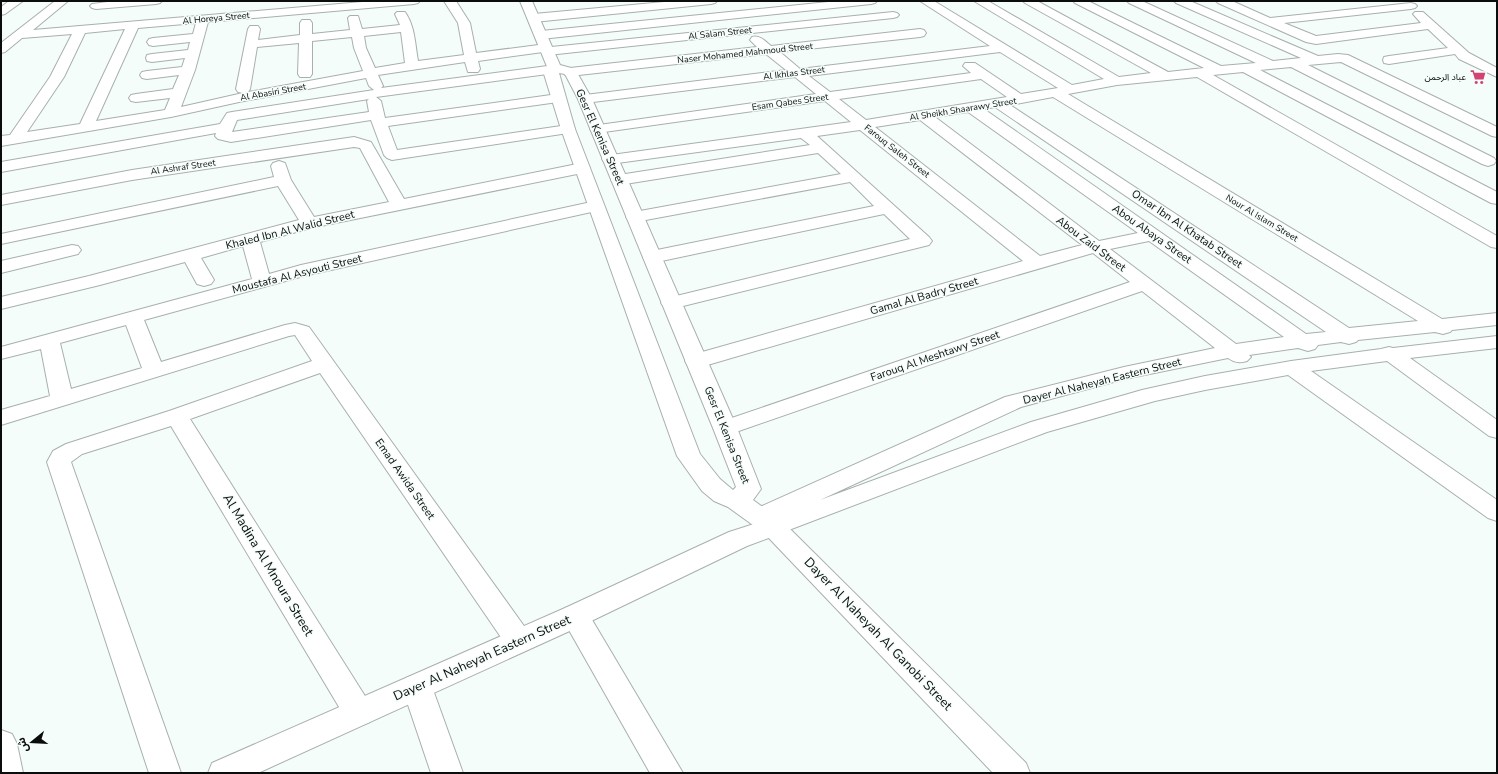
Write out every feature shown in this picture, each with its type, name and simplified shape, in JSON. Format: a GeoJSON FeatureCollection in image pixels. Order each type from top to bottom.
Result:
{"type":"FeatureCollection","features":[{"type":"Feature","properties":{"kind":"main road"},"geometry":{"type":"LineString","coordinates":[[1,12],[17,1]]}},
{"type":"Feature","properties":{"kind":"main road"},"geometry":{"type":"LineString","coordinates":[[3,54],[21,34],[62,1]]}},
{"type":"Feature","properties":{"kind":"main road"},"geometry":{"type":"LineString","coordinates":[[15,139],[57,77],[87,17],[156,1]]}},
{"type":"Feature","properties":{"kind":"main road","name":"Al Horeya Street"},"geometry":{"type":"LineString","coordinates":[[21,34],[87,17],[133,25],[414,1]]}},
{"type":"Feature","properties":{"kind":"main road"},"geometry":{"type":"LineString","coordinates":[[450,1],[464,22],[472,63]]}},
{"type":"Feature","properties":{"kind":"main road","name":"Gesr El Kenisa Street"},"geometry":{"type":"LineString","coordinates":[[526,1],[541,35],[555,60],[585,99],[725,428],[750,489],[757,515]]}},
{"type":"Feature","properties":{"kind":"main road"},"geometry":{"type":"LineString","coordinates":[[596,1],[602,12]]}},
{"type":"Feature","properties":{"kind":"main road"},"geometry":{"type":"LineString","coordinates":[[534,18],[602,12],[643,4],[711,1]]}},
{"type":"Feature","properties":{"kind":"main road"},"geometry":{"type":"LineString","coordinates":[[541,35],[872,1],[1019,99]]}},
{"type":"Feature","properties":{"kind":"main road","name":"Nour Al Islam Street"},"geometry":{"type":"LineString","coordinates":[[926,1],[998,45],[1062,91],[1469,345]]}},
{"type":"Feature","properties":{"kind":"main road"},"geometry":{"type":"LineString","coordinates":[[980,1],[1117,81]]}},
{"type":"Feature","properties":{"kind":"main road"},"geometry":{"type":"LineString","coordinates":[[1029,1],[1164,75]]}},
{"type":"Feature","properties":{"kind":"main road"},"geometry":{"type":"LineString","coordinates":[[1079,1],[1218,70]]}},
{"type":"Feature","properties":{"kind":"main road"},"geometry":{"type":"LineString","coordinates":[[1133,1],[1270,64]]}},
{"type":"Feature","properties":{"kind":"main road"},"geometry":{"type":"LineString","coordinates":[[1180,1],[1316,60]]}},
{"type":"Feature","properties":{"kind":"main road"},"geometry":{"type":"LineString","coordinates":[[1225,2],[1252,1]]}},
{"type":"Feature","properties":{"kind":"main road"},"geometry":{"type":"LineString","coordinates":[[396,2],[407,28],[412,66]]}},
{"type":"Feature","properties":{"kind":"main road"},"geometry":{"type":"LineString","coordinates":[[1225,2],[1316,40],[1430,25]]}},
{"type":"Feature","properties":{"kind":"main road"},"geometry":{"type":"LineString","coordinates":[[1270,21],[1408,3],[1430,25],[1469,59],[1497,73]]}},
{"type":"Feature","properties":{"kind":"main road"},"geometry":{"type":"LineString","coordinates":[[352,6],[360,48],[371,73],[378,119],[391,155],[568,129]]}},
{"type":"Feature","properties":{"kind":"main road"},"geometry":{"type":"LineString","coordinates":[[305,74],[307,10]]}},
{"type":"Feature","properties":{"kind":"main road"},"geometry":{"type":"LineString","coordinates":[[243,89],[256,14]]}},
{"type":"Feature","properties":{"kind":"main road","name":"Al Salam Street"},"geometry":{"type":"LineString","coordinates":[[555,60],[893,15]]}},
{"type":"Feature","properties":{"kind":"main road"},"geometry":{"type":"LineString","coordinates":[[171,113],[188,70],[203,19]]}},
{"type":"Feature","properties":{"kind":"main road"},"geometry":{"type":"LineString","coordinates":[[86,127],[133,25]]}},
{"type":"Feature","properties":{"kind":"main road"},"geometry":{"type":"LineString","coordinates":[[251,44],[407,28]]}},
{"type":"Feature","properties":{"kind":"main road","name":"Al Ikhlas Street"},"geometry":{"type":"LineString","coordinates":[[585,99],[951,54],[1018,40],[1084,31]]}},
{"type":"Feature","properties":{"kind":"main road","name":"Naser Mohamed Mahmoud Street"},"geometry":{"type":"LineString","coordinates":[[555,60],[770,50],[920,33]]}},
{"type":"Feature","properties":{"kind":"main road"},"geometry":{"type":"LineString","coordinates":[[153,42],[198,37]]}},
{"type":"Feature","properties":{"kind":"main road","name":"Farouq Saleh Street"},"geometry":{"type":"LineString","coordinates":[[756,40],[1037,263]]}},
{"type":"Feature","properties":{"kind":"main road"},"geometry":{"type":"LineString","coordinates":[[1389,60],[1458,50]]}},
{"type":"Feature","properties":{"kind":"main road"},"geometry":{"type":"LineString","coordinates":[[152,58],[193,53]]}},
{"type":"Feature","properties":{"kind":"main road","name":"Al Sheikh Shaarawy Street"},"geometry":{"type":"LineString","coordinates":[[610,159],[806,134],[998,103],[1117,81],[1270,64],[1343,58],[1497,133]]}},
{"type":"Feature","properties":{"kind":"main road"},"geometry":{"type":"LineString","coordinates":[[555,60],[375,93],[232,116],[228,119],[223,136],[228,137],[558,98]]}},
{"type":"Feature","properties":{"kind":"main road","name":"Al Abasiri Street"},"geometry":{"type":"LineString","coordinates":[[1,141],[171,113],[412,66],[555,60]]}},
{"type":"Feature","properties":{"kind":"main road","name":"Gesr El Kenisa Street"},"geometry":{"type":"LineString","coordinates":[[555,60],[551,74],[568,129],[689,456],[711,485],[723,495],[757,515]]}},
{"type":"Feature","properties":{"kind":"main road"},"geometry":{"type":"LineString","coordinates":[[1292,62],[1493,160]]}},
{"type":"Feature","properties":{"kind":"main road"},"geometry":{"type":"LineString","coordinates":[[1244,67],[1497,199]]}},
{"type":"Feature","properties":{"kind":"main road"},"geometry":{"type":"LineString","coordinates":[[147,74],[188,70]]}},
{"type":"Feature","properties":{"kind":"main road"},"geometry":{"type":"LineString","coordinates":[[1198,72],[1497,243]]}},
{"type":"Feature","properties":{"kind":"main road","name":"Esam Qabes Street"},"geometry":{"type":"LineString","coordinates":[[597,129],[982,75]]}},
{"type":"Feature","properties":{"kind":"main road"},"geometry":{"type":"LineString","coordinates":[[136,98],[180,93]]}},
{"type":"Feature","properties":{"kind":"main road","name":"Omar Ibn Al Khatab Street"},"geometry":{"type":"LineString","coordinates":[[998,103],[1345,335],[1382,354],[1497,431]]}},
{"type":"Feature","properties":{"kind":"main road","name":"Abou Abaya Street"},"geometry":{"type":"LineString","coordinates":[[971,107],[1333,361]]}},
{"type":"Feature","properties":{"kind":"main road","name":"Abou Zaid Street"},"geometry":{"type":"LineString","coordinates":[[923,115],[1260,373]]}},
{"type":"Feature","properties":{"kind":"main road"},"geometry":{"type":"LineString","coordinates":[[1,167],[225,127]]}},
{"type":"Feature","properties":{"kind":"main road"},"geometry":{"type":"LineString","coordinates":[[671,303],[923,241],[806,134]]}},
{"type":"Feature","properties":{"kind":"main road","name":"Al Ashraf Street"},"geometry":{"type":"LineString","coordinates":[[1,200],[132,175],[354,142],[362,143],[366,146],[399,205]]}},
{"type":"Feature","properties":{"kind":"main road"},"geometry":{"type":"LineString","coordinates":[[619,180],[822,148]]}},
{"type":"Feature","properties":{"kind":"main road"},"geometry":{"type":"LineString","coordinates":[[276,154],[283,180],[309,223]]}},
{"type":"Feature","properties":{"kind":"main road"},"geometry":{"type":"LineString","coordinates":[[1439,169],[1493,160]]}},
{"type":"Feature","properties":{"kind":"main road","name":"Khaled Ibn Al Walid Street"},"geometry":{"type":"LineString","coordinates":[[1,303],[93,281],[309,223],[582,168]]}},
{"type":"Feature","properties":{"kind":"main road"},"geometry":{"type":"LineString","coordinates":[[634,217],[853,177]]}},
{"type":"Feature","properties":{"kind":"main road"},"geometry":{"type":"LineString","coordinates":[[1,239],[283,180]]}},
{"type":"Feature","properties":{"kind":"main road","name":"Moustafa Al Asyouti Street"},"geometry":{"type":"LineString","coordinates":[[1,353],[262,281],[596,206]]}},
{"type":"Feature","properties":{"kind":"main road"},"geometry":{"type":"LineString","coordinates":[[652,257],[888,208]]}},
{"type":"Feature","properties":{"kind":"main road","name":"Gamal Al Badry Street"},"geometry":{"type":"LineString","coordinates":[[696,360],[1037,263],[1096,247],[1152,235]]}},
{"type":"Feature","properties":{"kind":"main road"},"geometry":{"type":"LineString","coordinates":[[250,239],[262,281]]}},
{"type":"Feature","properties":{"kind":"main road"},"geometry":{"type":"LineString","coordinates":[[1,266],[72,250]]}},
{"type":"Feature","properties":{"kind":"main road"},"geometry":{"type":"LineString","coordinates":[[190,255],[204,280]]}},
{"type":"Feature","properties":{"kind":"main road","name":"Farouq Al Meshtawy Street"},"geometry":{"type":"LineString","coordinates":[[725,428],[1144,284]]}},
{"type":"Feature","properties":{"kind":"main road"},"geometry":{"type":"LineString","coordinates":[[1,418],[154,371],[133,317]]}},
{"type":"Feature","properties":{"kind":"main road","name":"Dayer Al Naheyah Eastern Street"},"geometry":{"type":"LineString","coordinates":[[224,773],[575,616],[738,539],[757,515],[1014,402],[1124,373],[1233,351],[1302,340],[1497,319]]}},
{"type":"Feature","properties":{"kind":"main road","name":"Emad Awida Street"},"geometry":{"type":"LineString","coordinates":[[154,371],[285,331],[295,329],[302,331],[519,641]]}},
{"type":"Feature","properties":{"kind":"main road"},"geometry":{"type":"LineString","coordinates":[[50,340],[62,400]]}},
{"type":"Feature","properties":{"kind":"main road","name":"Dayer Al Naheyah Eastern Street"},"geometry":{"type":"LineString","coordinates":[[757,515],[1039,427],[1150,395],[1292,367],[1382,354],[1497,342]]}},
{"type":"Feature","properties":{"kind":"main road"},"geometry":{"type":"LineString","coordinates":[[165,773],[58,462],[61,457],[74,448],[178,416],[325,364]]}},
{"type":"Feature","properties":{"kind":"main road"},"geometry":{"type":"LineString","coordinates":[[1292,367],[1497,512]]}},
{"type":"Feature","properties":{"kind":"main road","name":"Al Madina Al Mnoura Street"},"geometry":{"type":"LineString","coordinates":[[178,416],[359,713]]}},
{"type":"Feature","properties":{"kind":"main road","name":"Dayer Al Naheyah Al Ganobi Street"},"geometry":{"type":"LineString","coordinates":[[757,515],[1014,773]]}},
{"type":"Feature","properties":{"kind":"main road"},"geometry":{"type":"LineString","coordinates":[[575,616],[667,773]]}},
{"type":"Feature","properties":{"kind":"main road"},"geometry":{"type":"LineString","coordinates":[[417,687],[447,773]]}},
{"type":"Feature","properties":{"kind":"main road"},"geometry":{"type":"LineString","coordinates":[[1,744],[6,773]]}},
{"type":"Feature","properties":{"kind":"place","name":"عباد الرحمن"},"geometry":{"type":"Point","coordinates":[1478,77]}}]}
